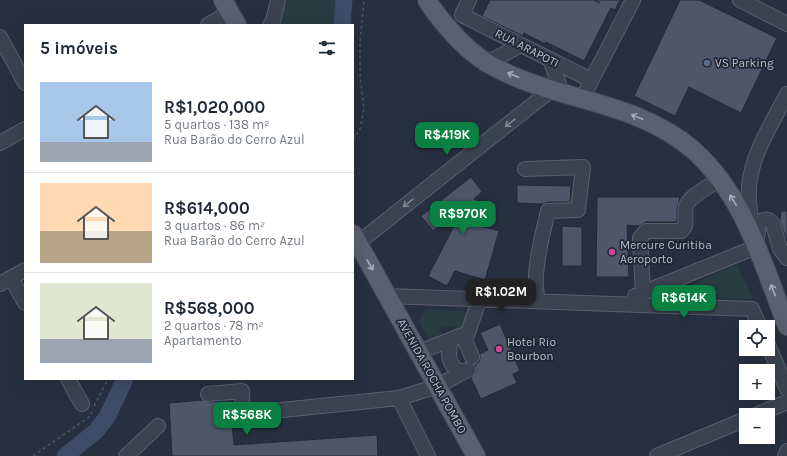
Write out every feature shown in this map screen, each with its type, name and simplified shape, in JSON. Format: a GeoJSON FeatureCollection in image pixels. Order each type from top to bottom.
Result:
{"type":"FeatureCollection","features":[{"type":"Feature","properties":{"kind":"main road"},"geometry":{"type":"LineString","coordinates":[[427,0],[443,23],[456,38],[487,63],[528,82],[624,112],[660,127],[678,138],[692,150],[720,179],[735,202],[746,223],[787,326]]}},
{"type":"Feature","properties":{"kind":"main road","name":"AVENIDA ROCHA POMBO"},"geometry":{"type":"LineString","coordinates":[[356,238],[476,456]]}},
{"type":"Feature","properties":{"kind":"street"},"geometry":{"type":"LineString","coordinates":[[271,24],[273,21],[278,0]]}},
{"type":"Feature","properties":{"kind":"street","name":"RUA ARAPOTI"},"geometry":{"type":"LineString","coordinates":[[469,0],[462,15],[591,80]]}},
{"type":"Feature","properties":{"kind":"street"},"geometry":{"type":"LineString","coordinates":[[582,99],[633,0]]}},
{"type":"Feature","properties":{"kind":"street"},"geometry":{"type":"LineString","coordinates":[[740,0],[787,24]]}},
{"type":"Feature","properties":{"kind":"street"},"geometry":{"type":"LineString","coordinates":[[210,24],[230,12]]}},
{"type":"Feature","properties":{"kind":"street"},"geometry":{"type":"LineString","coordinates":[[0,37],[24,81]]}},
{"type":"Feature","properties":{"kind":"street"},"geometry":{"type":"LineString","coordinates":[[487,63],[521,45]]}},
{"type":"Feature","properties":{"kind":"street"},"geometry":{"type":"LineString","coordinates":[[356,238],[556,91],[550,60]]}},
{"type":"Feature","properties":{"kind":"street"},"geometry":{"type":"LineString","coordinates":[[756,247],[749,202],[749,185],[759,150],[787,94]]}},
{"type":"Feature","properties":{"kind":"street"},"geometry":{"type":"LineString","coordinates":[[0,143],[24,130]]}},
{"type":"Feature","properties":{"kind":"street"},"geometry":{"type":"LineString","coordinates":[[525,169],[583,167],[578,210],[548,211],[540,242],[538,258],[536,277],[537,302]]}},
{"type":"Feature","properties":{"kind":"street"},"geometry":{"type":"LineString","coordinates":[[643,293],[640,238],[642,235],[646,231],[681,231],[684,229],[687,204],[720,179]]}},
{"type":"Feature","properties":{"kind":"street"},"geometry":{"type":"LineString","coordinates":[[756,247],[759,222],[765,219],[770,220],[773,224],[780,249],[787,258]]}},
{"type":"Feature","properties":{"kind":"street"},"geometry":{"type":"LineString","coordinates":[[616,304],[756,247]]}},
{"type":"Feature","properties":{"kind":"street"},"geometry":{"type":"LineString","coordinates":[[24,271],[5,281],[24,302]]}},
{"type":"Feature","properties":{"kind":"street"},"geometry":{"type":"LineString","coordinates":[[673,281],[683,306]]}},
{"type":"Feature","properties":{"kind":"street"},"geometry":{"type":"LineString","coordinates":[[388,296],[752,309],[757,320]]}},
{"type":"Feature","properties":{"kind":"street"},"geometry":{"type":"LineString","coordinates":[[419,352],[468,333],[479,300]]}},
{"type":"Feature","properties":{"kind":"street"},"geometry":{"type":"LineString","coordinates":[[457,337],[449,350],[449,359],[455,370],[461,372],[469,366]]}},
{"type":"Feature","properties":{"kind":"street"},"geometry":{"type":"LineString","coordinates":[[457,337],[469,366]]}},
{"type":"Feature","properties":{"kind":"street"},"geometry":{"type":"LineString","coordinates":[[773,356],[787,389]]}},
{"type":"Feature","properties":{"kind":"street"},"geometry":{"type":"LineString","coordinates":[[208,394],[242,392],[243,414],[399,398],[438,386],[469,366]]}},
{"type":"Feature","properties":{"kind":"street"},"geometry":{"type":"LineString","coordinates":[[69,380],[82,404]]}},
{"type":"Feature","properties":{"kind":"street"},"geometry":{"type":"LineString","coordinates":[[399,398],[428,456]]}},
{"type":"Feature","properties":{"kind":"street"},"geometry":{"type":"LineString","coordinates":[[773,408],[787,402]]}},
{"type":"Feature","properties":{"kind":"street"},"geometry":{"type":"LineString","coordinates":[[657,456],[739,422]]}},
{"type":"Feature","properties":{"kind":"street"},"geometry":{"type":"LineString","coordinates":[[126,456],[158,426]]}},
{"type":"Feature","properties":{"kind":"street"},"geometry":{"type":"LineString","coordinates":[[785,456],[787,451]]}},
{"type":"Feature","properties":{"kind":"path"},"geometry":{"type":"LineString","coordinates":[[354,138],[360,129],[364,109],[360,77],[360,43],[364,0]]}},
{"type":"Feature","properties":{"kind":"path"},"geometry":{"type":"LineString","coordinates":[[33,456],[89,416],[107,380]]}},
{"type":"Feature","properties":{"kind":"green space"},"geometry":{"type":"Polygon","coordinates":[[[284,0],[340,0],[337,24],[277,24],[284,0]]]}},
{"type":"Feature","properties":{"kind":"green space"},"geometry":{"type":"Polygon","coordinates":[[[737,264],[753,299],[688,297],[684,294],[687,287],[737,264]]]}},
{"type":"Feature","properties":{"kind":"green space"},"geometry":{"type":"Polygon","coordinates":[[[426,309],[470,312],[462,333],[457,334],[454,326],[440,328],[442,337],[430,342],[419,321],[426,309]]]}},
{"type":"Feature","properties":{"kind":"building"},"geometry":{"type":"Polygon","coordinates":[[[490,0],[594,0],[600,3],[595,0],[620,0],[615,10],[611,8],[584,61],[546,42],[545,44],[524,33],[523,36],[482,16],[490,0]]]}},
{"type":"Feature","properties":{"kind":"building","name":"VS Parking"},"geometry":{"type":"Polygon","coordinates":[[[680,0],[699,0],[777,38],[741,113],[689,87],[675,116],[634,96],[680,0]]]}},
{"type":"Feature","properties":{"kind":"building"},"geometry":{"type":"Polygon","coordinates":[[[471,177],[482,192],[474,199],[488,206],[478,225],[499,231],[485,280],[455,271],[447,286],[428,276],[464,207],[433,231],[421,216],[471,177]]]}},
{"type":"Feature","properties":{"kind":"building"},"geometry":{"type":"Polygon","coordinates":[[[517,185],[571,186],[570,202],[548,202],[543,204],[517,203],[517,185]]]}},
{"type":"Feature","properties":{"kind":"building","name":"Mercure Curitiba Aeroporto"},"geometry":{"type":"Polygon","coordinates":[[[597,197],[680,197],[677,210],[677,222],[646,222],[639,226],[627,225],[629,277],[596,277],[597,197]]]}},
{"type":"Feature","properties":{"kind":"building"},"geometry":{"type":"Polygon","coordinates":[[[781,211],[787,211],[787,242],[780,220],[781,211]]]}},
{"type":"Feature","properties":{"kind":"building"},"geometry":{"type":"Polygon","coordinates":[[[562,226],[582,227],[582,266],[562,266],[562,226]]]}},
{"type":"Feature","properties":{"kind":"building","name":"Hotel Rio Bourbon"},"geometry":{"type":"Polygon","coordinates":[[[500,324],[520,371],[513,374],[517,383],[481,399],[471,378],[476,372],[475,365],[479,362],[480,354],[488,350],[480,333],[500,324]]]}},
{"type":"Feature","properties":{"kind":"building"},"geometry":{"type":"Polygon","coordinates":[[[202,400],[209,402],[230,401],[234,445],[377,435],[378,456],[172,456],[169,403],[202,400]]]}},
{"type":"Feature","properties":{"kind":"waterway"},"geometry":{"type":"LineString","coordinates":[[342,24],[344,0]]}},
{"type":"Feature","properties":{"kind":"waterway"},"geometry":{"type":"LineString","coordinates":[[65,456],[96,431],[107,417],[125,380]]}},
{"type":"Feature","properties":{"kind":"place","name":"VS Parking"},"geometry":{"type":"Point","coordinates":[707,63]}},
{"type":"Feature","properties":{"kind":"place","name":"Mercure Curitiba Aeroporto"},"geometry":{"type":"Point","coordinates":[612,252]}},
{"type":"Feature","properties":{"kind":"place","name":"Hotel Rio Bourbon"},"geometry":{"type":"Point","coordinates":[499,349]}}]}
